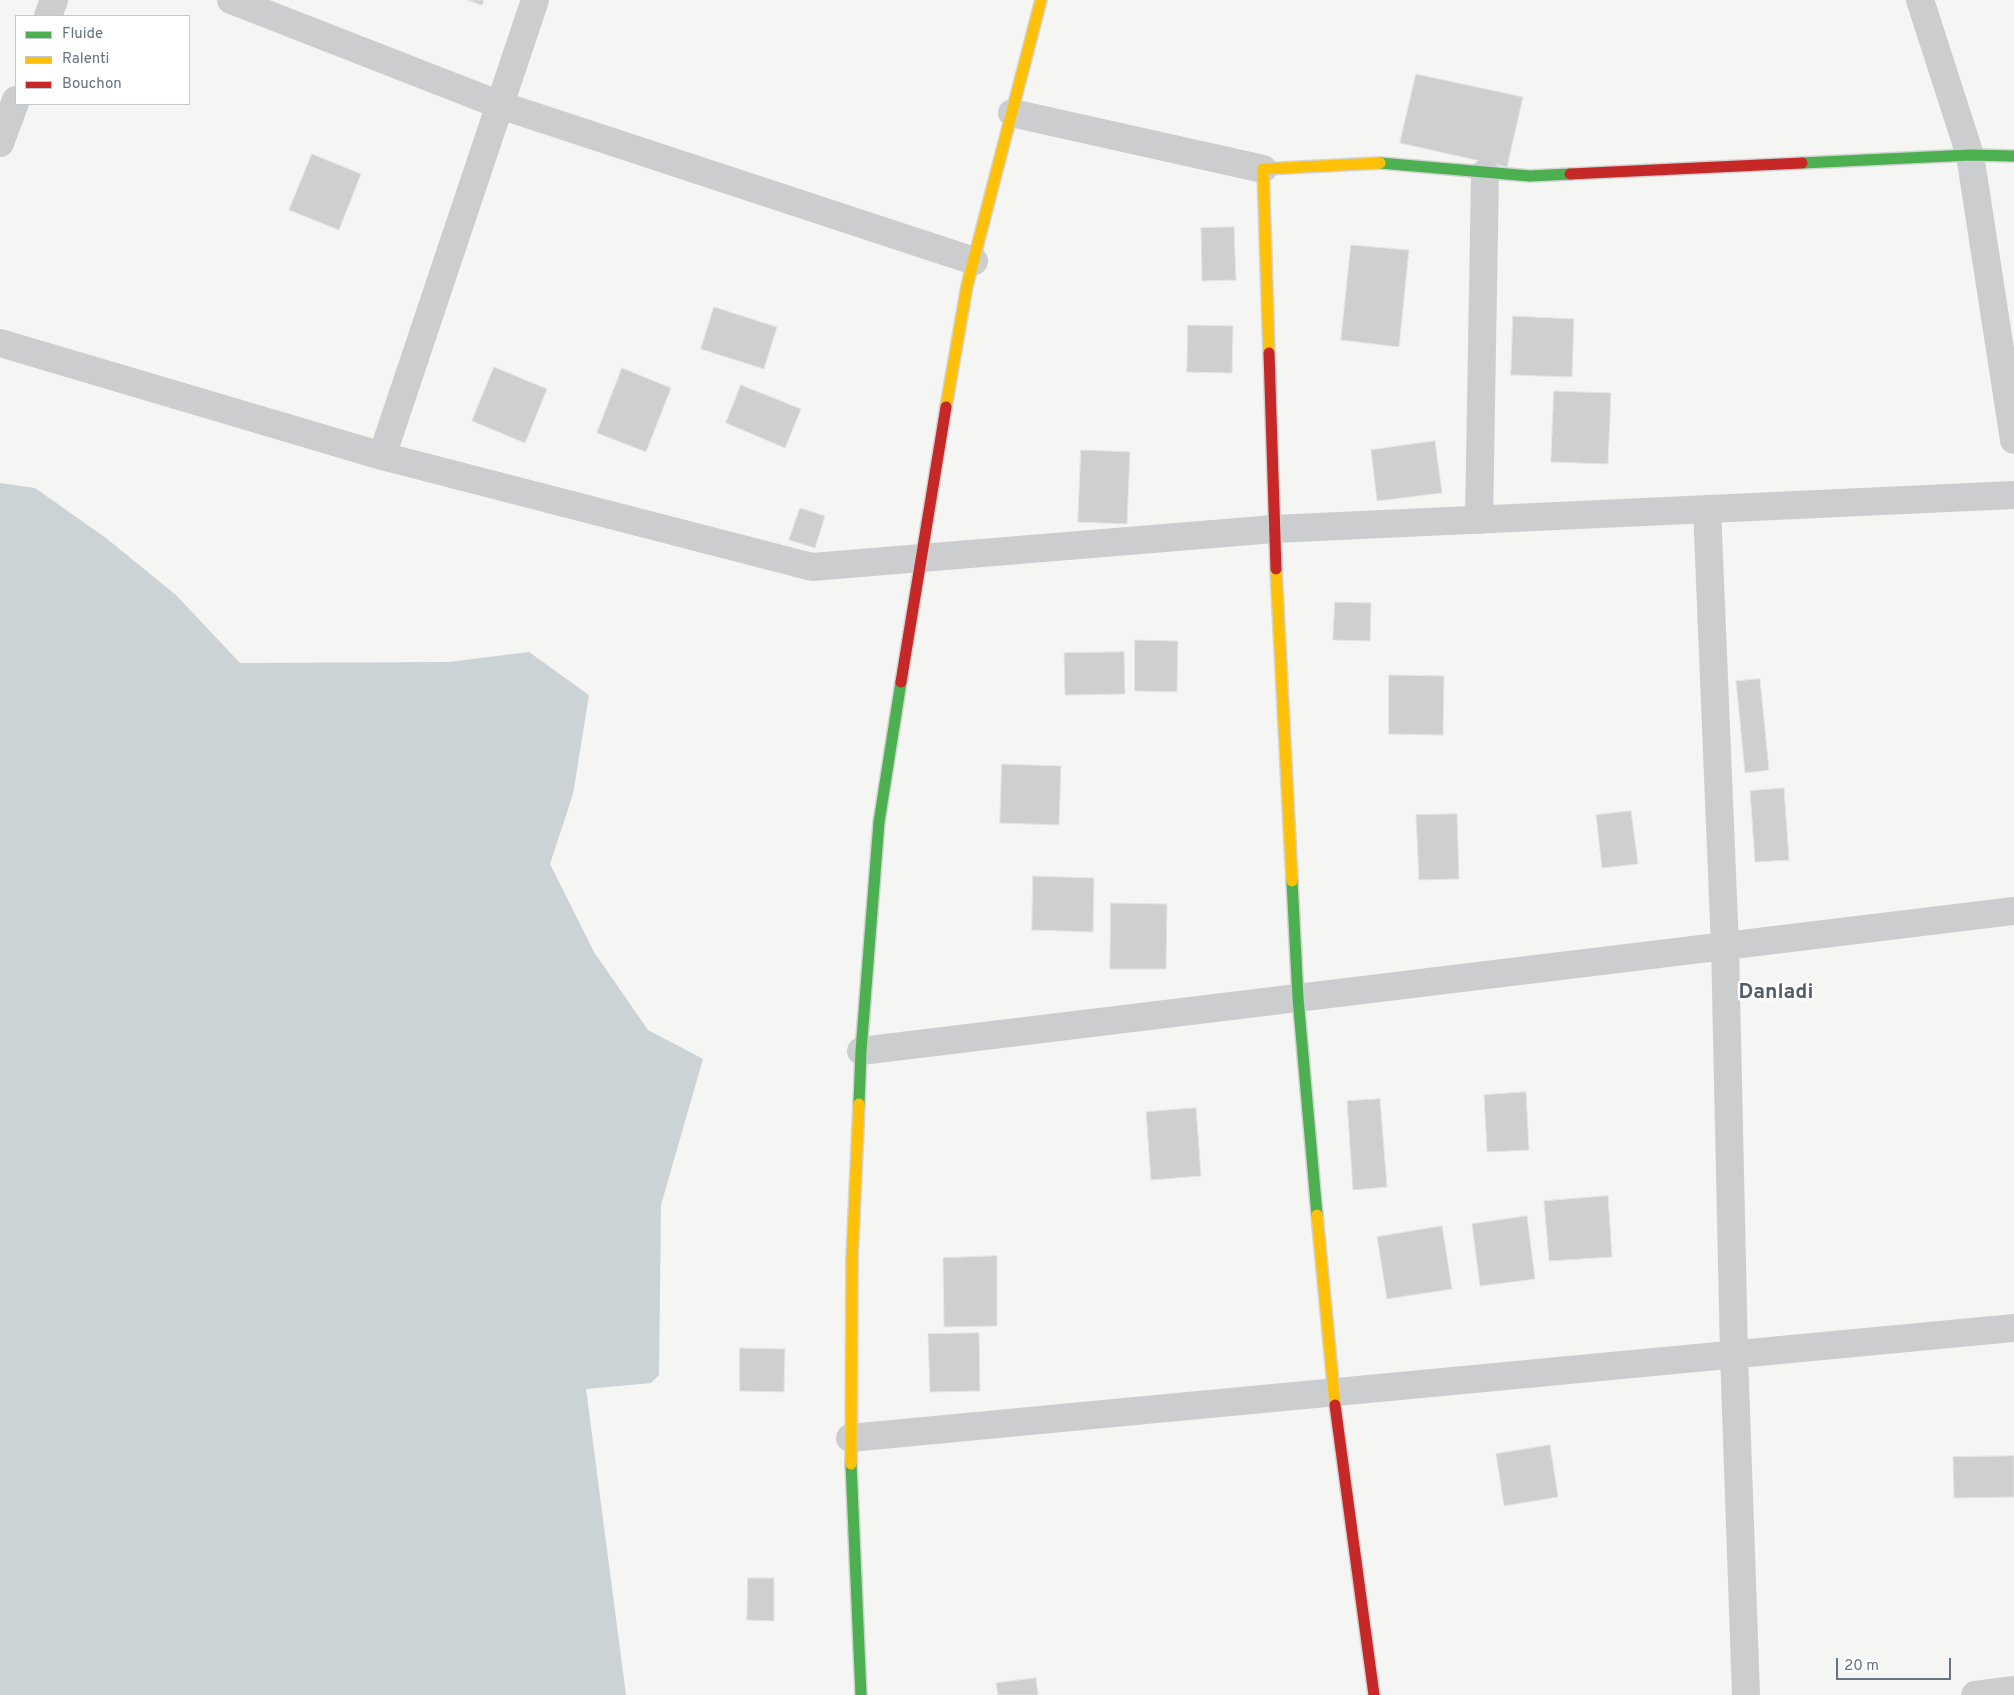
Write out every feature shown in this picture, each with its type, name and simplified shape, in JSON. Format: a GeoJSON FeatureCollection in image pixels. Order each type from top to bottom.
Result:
{"type":"FeatureCollection","features":[{"type":"Feature","properties":{"kind":"main road"},"geometry":{"type":"LineString","coordinates":[[861,1695],[850,1438],[852,1260],[861,1052],[879,822],[920,558],[967,286],[1041,0]]}},
{"type":"Feature","properties":{"kind":"main road"},"geometry":{"type":"LineString","coordinates":[[1374,1695],[1333,1392],[1298,998],[1274,529],[1262,169],[1370,162],[1530,176],[1970,155],[2014,156]]}},
{"type":"Feature","properties":{"kind":"street"},"geometry":{"type":"LineString","coordinates":[[48,15],[54,0]]}},
{"type":"Feature","properties":{"kind":"street"},"geometry":{"type":"LineString","coordinates":[[231,0],[500,105],[974,261]]}},
{"type":"Feature","properties":{"kind":"street"},"geometry":{"type":"LineString","coordinates":[[382,456],[535,0]]}},
{"type":"Feature","properties":{"kind":"street"},"geometry":{"type":"LineString","coordinates":[[1920,0],[1970,155],[2014,440]]}},
{"type":"Feature","properties":{"kind":"street"},"geometry":{"type":"LineString","coordinates":[[0,143],[15,103]]}},
{"type":"Feature","properties":{"kind":"street"},"geometry":{"type":"LineString","coordinates":[[1012,112],[1262,169]]}},
{"type":"Feature","properties":{"kind":"street"},"geometry":{"type":"LineString","coordinates":[[1479,520],[1485,173]]}},
{"type":"Feature","properties":{"kind":"street"},"geometry":{"type":"LineString","coordinates":[[0,343],[382,456],[812,567],[1274,529],[2014,495]]}},
{"type":"Feature","properties":{"kind":"street"},"geometry":{"type":"LineString","coordinates":[[1707,509],[1724,946],[1734,1354],[1746,1695]]}},
{"type":"Feature","properties":{"kind":"street"},"geometry":{"type":"LineString","coordinates":[[861,1052],[2014,912]]}},
{"type":"Feature","properties":{"kind":"street"},"geometry":{"type":"LineString","coordinates":[[850,1438],[2014,1328]]}},
{"type":"Feature","properties":{"kind":"street"},"geometry":{"type":"LineString","coordinates":[[1974,1695],[2014,1690]]}},
{"type":"Feature","properties":{"kind":"shaded area"},"geometry":{"type":"Polygon","coordinates":[[[0,483],[35,488],[106,538],[176,595],[240,663],[448,662],[529,652],[589,695],[573,794],[550,864],[594,952],[648,1030],[703,1059],[661,1205],[659,1375],[651,1383],[586,1389],[626,1695],[0,1695],[0,483]]]}},
{"type":"Feature","properties":{"kind":"building"},"geometry":{"type":"Polygon","coordinates":[[[468,0],[484,0],[482,5],[468,0]]]}},
{"type":"Feature","properties":{"kind":"building"},"geometry":{"type":"Polygon","coordinates":[[[1416,74],[1523,97],[1507,167],[1400,143],[1416,74]]]}},
{"type":"Feature","properties":{"kind":"building"},"geometry":{"type":"Polygon","coordinates":[[[312,154],[361,174],[339,230],[289,210],[312,154]]]}},
{"type":"Feature","properties":{"kind":"building"},"geometry":{"type":"Polygon","coordinates":[[[1234,227],[1236,280],[1202,281],[1201,228],[1234,227]]]}},
{"type":"Feature","properties":{"kind":"building"},"geometry":{"type":"Polygon","coordinates":[[[1351,245],[1409,250],[1399,347],[1341,340],[1351,245]]]}},
{"type":"Feature","properties":{"kind":"building"},"geometry":{"type":"Polygon","coordinates":[[[714,307],[777,327],[764,369],[701,349],[714,307]]]}},
{"type":"Feature","properties":{"kind":"building"},"geometry":{"type":"Polygon","coordinates":[[[1513,316],[1574,319],[1572,377],[1511,375],[1513,316]]]}},
{"type":"Feature","properties":{"kind":"building"},"geometry":{"type":"Polygon","coordinates":[[[1188,325],[1233,326],[1232,373],[1187,372],[1188,325]]]}},
{"type":"Feature","properties":{"kind":"building"},"geometry":{"type":"Polygon","coordinates":[[[494,367],[547,389],[525,443],[472,421],[494,367]]]}},
{"type":"Feature","properties":{"kind":"building"},"geometry":{"type":"Polygon","coordinates":[[[622,368],[671,388],[646,452],[597,433],[622,368]]]}},
{"type":"Feature","properties":{"kind":"building"},"geometry":{"type":"Polygon","coordinates":[[[741,385],[801,409],[785,448],[726,423],[741,385]]]}},
{"type":"Feature","properties":{"kind":"building"},"geometry":{"type":"Polygon","coordinates":[[[1554,391],[1611,393],[1608,464],[1551,462],[1554,391]]]}},
{"type":"Feature","properties":{"kind":"building"},"geometry":{"type":"Polygon","coordinates":[[[1435,441],[1442,493],[1377,501],[1371,450],[1435,441]]]}},
{"type":"Feature","properties":{"kind":"building"},"geometry":{"type":"Polygon","coordinates":[[[1081,450],[1130,452],[1127,524],[1078,522],[1081,450]]]}},
{"type":"Feature","properties":{"kind":"building"},"geometry":{"type":"Polygon","coordinates":[[[800,508],[825,516],[815,548],[789,540],[800,508]]]}},
{"type":"Feature","properties":{"kind":"building"},"geometry":{"type":"Polygon","coordinates":[[[1335,602],[1371,603],[1370,641],[1333,640],[1335,602]]]}},
{"type":"Feature","properties":{"kind":"building"},"geometry":{"type":"Polygon","coordinates":[[[1135,640],[1178,641],[1177,692],[1135,691],[1135,640]]]}},
{"type":"Feature","properties":{"kind":"building"},"geometry":{"type":"Polygon","coordinates":[[[1124,652],[1125,694],[1065,695],[1064,653],[1124,652]]]}},
{"type":"Feature","properties":{"kind":"building"},"geometry":{"type":"Polygon","coordinates":[[[1389,675],[1444,676],[1443,735],[1389,734],[1389,675]]]}},
{"type":"Feature","properties":{"kind":"building"},"geometry":{"type":"Polygon","coordinates":[[[1760,679],[1769,770],[1745,773],[1736,681],[1760,679]]]}},
{"type":"Feature","properties":{"kind":"building"},"geometry":{"type":"Polygon","coordinates":[[[1002,764],[1061,766],[1059,825],[1000,823],[1002,764]]]}},
{"type":"Feature","properties":{"kind":"building"},"geometry":{"type":"Polygon","coordinates":[[[1784,788],[1789,860],[1755,862],[1750,791],[1784,788]]]}},
{"type":"Feature","properties":{"kind":"building"},"geometry":{"type":"Polygon","coordinates":[[[1631,811],[1638,864],[1602,868],[1596,815],[1631,811]]]}},
{"type":"Feature","properties":{"kind":"building"},"geometry":{"type":"Polygon","coordinates":[[[1457,814],[1459,879],[1419,880],[1416,815],[1457,814]]]}},
{"type":"Feature","properties":{"kind":"building"},"geometry":{"type":"Polygon","coordinates":[[[1033,876],[1094,878],[1093,932],[1032,930],[1033,876]]]}},
{"type":"Feature","properties":{"kind":"building"},"geometry":{"type":"Polygon","coordinates":[[[1111,903],[1167,904],[1166,969],[1110,969],[1111,903]]]}},
{"type":"Feature","properties":{"kind":"building"},"geometry":{"type":"Polygon","coordinates":[[[1526,1092],[1529,1150],[1487,1152],[1484,1095],[1526,1092]]]}},
{"type":"Feature","properties":{"kind":"building"},"geometry":{"type":"Polygon","coordinates":[[[1380,1099],[1387,1187],[1353,1190],[1347,1101],[1380,1099]]]}},
{"type":"Feature","properties":{"kind":"building"},"geometry":{"type":"Polygon","coordinates":[[[1196,1108],[1201,1176],[1151,1180],[1146,1112],[1196,1108]]]}},
{"type":"Feature","properties":{"kind":"building"},"geometry":{"type":"Polygon","coordinates":[[[1608,1196],[1612,1257],[1549,1261],[1544,1201],[1608,1196]]]}},
{"type":"Feature","properties":{"kind":"building"},"geometry":{"type":"Polygon","coordinates":[[[1527,1216],[1535,1279],[1480,1286],[1472,1224],[1527,1216]]]}},
{"type":"Feature","properties":{"kind":"building"},"geometry":{"type":"Polygon","coordinates":[[[1442,1226],[1452,1289],[1387,1299],[1377,1237],[1442,1226]]]}},
{"type":"Feature","properties":{"kind":"building"},"geometry":{"type":"Polygon","coordinates":[[[997,1256],[997,1326],[944,1327],[943,1258],[997,1256]]]}},
{"type":"Feature","properties":{"kind":"building"},"geometry":{"type":"Polygon","coordinates":[[[979,1333],[980,1391],[930,1392],[928,1334],[979,1333]]]}},
{"type":"Feature","properties":{"kind":"building"},"geometry":{"type":"Polygon","coordinates":[[[740,1348],[785,1349],[784,1392],[740,1391],[740,1348]]]}},
{"type":"Feature","properties":{"kind":"building"},"geometry":{"type":"Polygon","coordinates":[[[1550,1445],[1558,1497],[1504,1506],[1496,1454],[1550,1445]]]}},
{"type":"Feature","properties":{"kind":"building"},"geometry":{"type":"Polygon","coordinates":[[[2014,1456],[2014,1497],[1954,1498],[1953,1457],[2014,1456]]]}},
{"type":"Feature","properties":{"kind":"building"},"geometry":{"type":"Polygon","coordinates":[[[748,1578],[774,1578],[774,1621],[747,1620],[748,1578]]]}},
{"type":"Feature","properties":{"kind":"building"},"geometry":{"type":"Polygon","coordinates":[[[1036,1678],[1038,1695],[998,1695],[996,1683],[1036,1678]]]}},
{"type":"Feature","properties":{"kind":"traffic: fast"},"geometry":{"type":"LineString","coordinates":[[1802,163],[1970,155],[2014,156]]}},
{"type":"Feature","properties":{"kind":"traffic: fast"},"geometry":{"type":"LineString","coordinates":[[1380,163],[1530,176],[1570,174]]}},
{"type":"Feature","properties":{"kind":"traffic: fast"},"geometry":{"type":"LineString","coordinates":[[859,1104],[861,1051],[879,822],[901,682]]}},
{"type":"Feature","properties":{"kind":"traffic: fast"},"geometry":{"type":"LineString","coordinates":[[1292,881],[1298,998],[1317,1215]]}},
{"type":"Feature","properties":{"kind":"traffic: fast"},"geometry":{"type":"LineString","coordinates":[[851,1464],[861,1695]]}},
{"type":"Feature","properties":{"kind":"traffic: slow"},"geometry":{"type":"LineString","coordinates":[[946,407],[967,286],[1041,0]]}},
{"type":"Feature","properties":{"kind":"traffic: slow"},"geometry":{"type":"LineString","coordinates":[[1269,353],[1263,169],[1380,163]]}},
{"type":"Feature","properties":{"kind":"traffic: slow"},"geometry":{"type":"LineString","coordinates":[[1276,569],[1292,881]]}},
{"type":"Feature","properties":{"kind":"traffic: slow"},"geometry":{"type":"LineString","coordinates":[[851,1464],[852,1260],[859,1104]]}},
{"type":"Feature","properties":{"kind":"traffic: slow"},"geometry":{"type":"LineString","coordinates":[[1317,1215],[1335,1405]]}},
{"type":"Feature","properties":{"kind":"traffic: jam"},"geometry":{"type":"LineString","coordinates":[[1570,174],[1802,163]]}},
{"type":"Feature","properties":{"kind":"traffic: jam"},"geometry":{"type":"LineString","coordinates":[[1269,353],[1276,569]]}},
{"type":"Feature","properties":{"kind":"traffic: jam"},"geometry":{"type":"LineString","coordinates":[[901,682],[946,407]]}},
{"type":"Feature","properties":{"kind":"traffic: jam"},"geometry":{"type":"LineString","coordinates":[[1335,1405],[1374,1695]]}},
{"type":"Feature","properties":{"kind":"district","name":"Danladi"},"geometry":{"type":"Point","coordinates":[1776,994]}}]}
